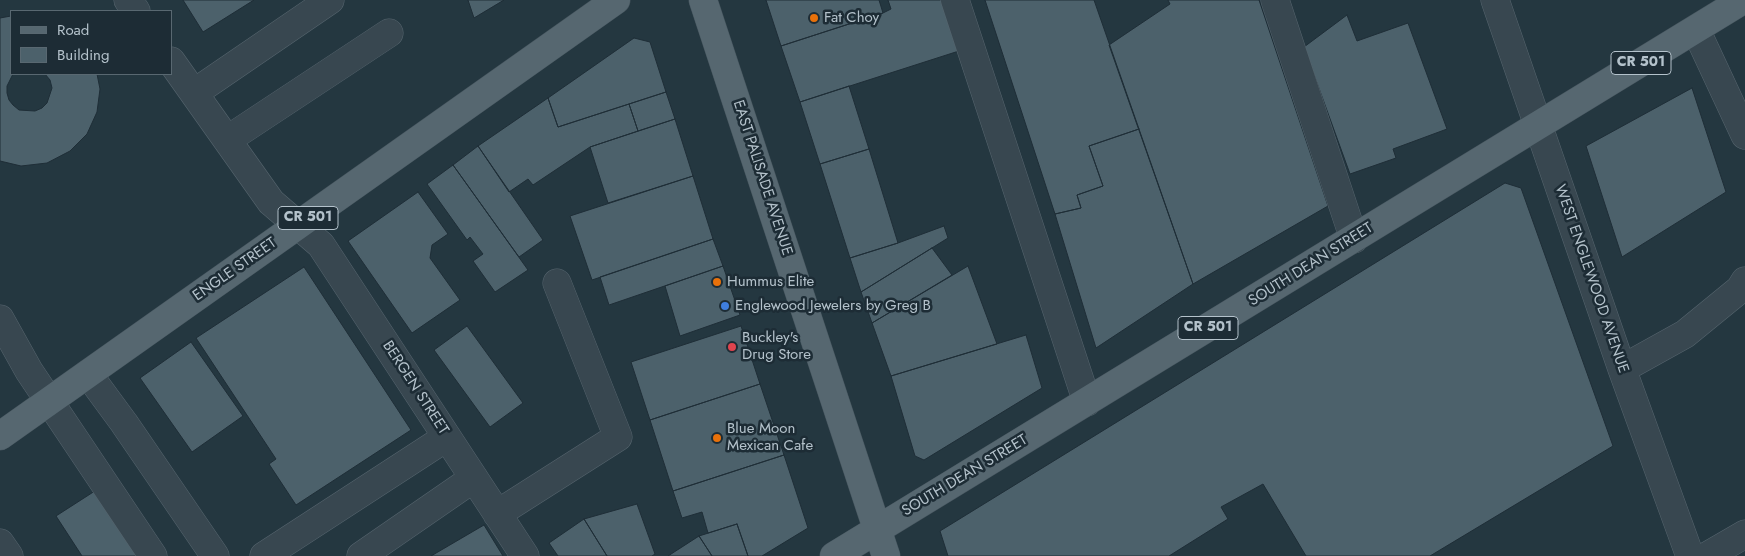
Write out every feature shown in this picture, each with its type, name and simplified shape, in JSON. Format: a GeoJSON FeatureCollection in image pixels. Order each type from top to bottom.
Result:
{"type":"FeatureCollection","features":[{"type":"Feature","properties":{"kind":"main road","name":"ENGLE STREET"},"geometry":{"type":"LineString","coordinates":[[0,436],[616,0]]}},
{"type":"Feature","properties":{"kind":"main road","name":"EAST PALISADE AVENUE"},"geometry":{"type":"LineString","coordinates":[[703,0],[886,556]]}},
{"type":"Feature","properties":{"kind":"main road","name":"SOUTH DEAN STREET"},"geometry":{"type":"LineString","coordinates":[[878,529],[1743,0]]}},
{"type":"Feature","properties":{"kind":"main road","name":"CR 501"},"geometry":{"type":"LineString","coordinates":[[834,556],[878,529]]}},
{"type":"Feature","properties":{"kind":"street"},"geometry":{"type":"LineString","coordinates":[[194,93],[330,0]]}},
{"type":"Feature","properties":{"kind":"street"},"geometry":{"type":"LineString","coordinates":[[954,0],[1087,402]]}},
{"type":"Feature","properties":{"kind":"street"},"geometry":{"type":"LineString","coordinates":[[1275,0],[1354,238]]}},
{"type":"Feature","properties":{"kind":"street","name":"WEST ENGLEWOOD AVENUE"},"geometry":{"type":"LineString","coordinates":[[1495,0],[1622,369],[1690,556]]}},
{"type":"Feature","properties":{"kind":"street"},"geometry":{"type":"LineString","coordinates":[[1696,30],[1742,120]]}},
{"type":"Feature","properties":{"kind":"street"},"geometry":{"type":"LineString","coordinates":[[227,140],[389,33]]}},
{"type":"Feature","properties":{"kind":"street","name":"BERGEN STREET"},"geometry":{"type":"LineString","coordinates":[[172,62],[271,202],[321,245],[525,556]]}},
{"type":"Feature","properties":{"kind":"street"},"geometry":{"type":"LineString","coordinates":[[1622,369],[1685,334],[1740,289],[1745,281]]}},
{"type":"Feature","properties":{"kind":"street"},"geometry":{"type":"LineString","coordinates":[[497,514],[618,437],[557,283]]}},
{"type":"Feature","properties":{"kind":"street"},"geometry":{"type":"LineString","coordinates":[[0,319],[48,401],[153,556]]}},
{"type":"Feature","properties":{"kind":"street"},"geometry":{"type":"LineString","coordinates":[[88,374],[215,556]]}},
{"type":"Feature","properties":{"kind":"street"},"geometry":{"type":"LineString","coordinates":[[264,556],[447,437]]}},
{"type":"Feature","properties":{"kind":"street"},"geometry":{"type":"LineString","coordinates":[[361,556],[474,478]]}},
{"type":"Feature","properties":{"kind":"street"},"geometry":{"type":"LineString","coordinates":[[1707,556],[1745,534]]}},
{"type":"Feature","properties":{"kind":"street"},"geometry":{"type":"LineString","coordinates":[[0,543],[9,556]]}},
{"type":"Feature","properties":{"kind":"building"},"geometry":{"type":"Polygon","coordinates":[[[183,0],[254,0],[203,32],[183,0]]]}},
{"type":"Feature","properties":{"kind":"building"},"geometry":{"type":"Polygon","coordinates":[[[468,0],[504,0],[474,18],[468,0]]]}},
{"type":"Feature","properties":{"kind":"building"},"geometry":{"type":"Polygon","coordinates":[[[766,0],[879,0],[883,13],[781,46],[766,0]]]}},
{"type":"Feature","properties":{"kind":"building"},"geometry":{"type":"Polygon","coordinates":[[[888,0],[946,0],[962,50],[800,102],[781,46],[883,13],[891,9],[888,0]]]}},
{"type":"Feature","properties":{"kind":"building"},"geometry":{"type":"Polygon","coordinates":[[[985,0],[1094,0],[1139,129],[1089,146],[1103,186],[1077,195],[1081,208],[1055,214],[985,0]]]}},
{"type":"Feature","properties":{"kind":"building"},"geometry":{"type":"Polygon","coordinates":[[[1168,0],[1259,0],[1328,206],[1193,284],[1109,45],[1170,4],[1168,0]]]}},
{"type":"Feature","properties":{"kind":"building"},"geometry":{"type":"Polygon","coordinates":[[[1347,15],[1357,41],[1408,23],[1447,129],[1393,149],[1396,158],[1350,174],[1304,47],[1347,15]]]}},
{"type":"Feature","properties":{"kind":"building"},"geometry":{"type":"Polygon","coordinates":[[[10,16],[10,75],[97,75],[100,89],[97,112],[87,134],[70,151],[47,163],[21,166],[0,161],[0,18],[10,16]]]}},
{"type":"Feature","properties":{"kind":"building"},"geometry":{"type":"Polygon","coordinates":[[[634,38],[650,42],[666,92],[558,127],[548,98],[634,38]]]}},
{"type":"Feature","properties":{"kind":"building"},"geometry":{"type":"Polygon","coordinates":[[[12,75],[46,75],[50,80],[52,88],[47,103],[35,111],[19,110],[13,105],[9,100],[7,86],[12,75]]]}},
{"type":"Feature","properties":{"kind":"building"},"geometry":{"type":"Polygon","coordinates":[[[849,86],[869,149],[820,164],[800,102],[849,86]]]}},
{"type":"Feature","properties":{"kind":"building"},"geometry":{"type":"Polygon","coordinates":[[[1692,88],[1726,192],[1622,257],[1586,146],[1692,88]]]}},
{"type":"Feature","properties":{"kind":"building"},"geometry":{"type":"Polygon","coordinates":[[[666,92],[675,119],[638,131],[629,104],[666,92]]]}},
{"type":"Feature","properties":{"kind":"building"},"geometry":{"type":"Polygon","coordinates":[[[548,98],[558,127],[629,104],[638,131],[590,147],[533,185],[528,179],[509,192],[478,146],[548,98]]]}},
{"type":"Feature","properties":{"kind":"building"},"geometry":{"type":"Polygon","coordinates":[[[675,119],[693,176],[608,203],[590,147],[675,119]]]}},
{"type":"Feature","properties":{"kind":"building"},"geometry":{"type":"Polygon","coordinates":[[[1139,129],[1193,284],[1096,348],[1055,214],[1081,208],[1077,195],[1103,186],[1089,146],[1139,129]]]}},
{"type":"Feature","properties":{"kind":"building"},"geometry":{"type":"Polygon","coordinates":[[[478,146],[543,240],[519,257],[453,165],[478,146]]]}},
{"type":"Feature","properties":{"kind":"building"},"geometry":{"type":"Polygon","coordinates":[[[869,149],[898,243],[850,258],[820,164],[869,149]]]}},
{"type":"Feature","properties":{"kind":"building"},"geometry":{"type":"Polygon","coordinates":[[[453,165],[528,270],[495,292],[473,261],[483,254],[470,237],[467,240],[427,184],[453,165]]]}},
{"type":"Feature","properties":{"kind":"building"},"geometry":{"type":"Polygon","coordinates":[[[693,176],[713,239],[592,280],[570,216],[693,176]]]}},
{"type":"Feature","properties":{"kind":"building"},"geometry":{"type":"Polygon","coordinates":[[[1505,183],[1521,188],[1613,446],[1430,556],[1306,556],[1263,484],[1221,507],[1228,519],[1169,556],[948,556],[940,531],[1505,183]]]}},
{"type":"Feature","properties":{"kind":"building"},"geometry":{"type":"Polygon","coordinates":[[[418,192],[448,234],[432,245],[430,258],[460,300],[412,333],[348,241],[418,192]]]}},
{"type":"Feature","properties":{"kind":"building"},"geometry":{"type":"Polygon","coordinates":[[[944,226],[948,238],[861,292],[850,258],[944,226]]]}},
{"type":"Feature","properties":{"kind":"building"},"geometry":{"type":"Polygon","coordinates":[[[713,239],[723,266],[609,305],[600,277],[713,239]]]}},
{"type":"Feature","properties":{"kind":"building"},"geometry":{"type":"Polygon","coordinates":[[[932,248],[952,275],[872,323],[861,292],[932,248]]]}},
{"type":"Feature","properties":{"kind":"building"},"geometry":{"type":"Polygon","coordinates":[[[723,266],[740,315],[680,336],[665,286],[723,266]]]}},
{"type":"Feature","properties":{"kind":"building"},"geometry":{"type":"Polygon","coordinates":[[[968,266],[997,344],[891,376],[872,323],[968,266]]]}},
{"type":"Feature","properties":{"kind":"building"},"geometry":{"type":"Polygon","coordinates":[[[304,267],[411,430],[296,505],[269,464],[276,459],[196,338],[304,267]]]}},
{"type":"Feature","properties":{"kind":"building"},"geometry":{"type":"Polygon","coordinates":[[[467,326],[523,403],[490,427],[434,350],[467,326]]]}},
{"type":"Feature","properties":{"kind":"building"},"geometry":{"type":"Polygon","coordinates":[[[741,326],[760,384],[650,420],[631,362],[741,326]]]}},
{"type":"Feature","properties":{"kind":"building"},"geometry":{"type":"Polygon","coordinates":[[[1026,335],[1042,388],[924,460],[915,456],[891,376],[1026,335]]]}},
{"type":"Feature","properties":{"kind":"building"},"geometry":{"type":"Polygon","coordinates":[[[191,342],[243,416],[192,452],[140,378],[191,342]]]}},
{"type":"Feature","properties":{"kind":"building","name":"Blue Moon Mexican Cafe"},"geometry":{"type":"Polygon","coordinates":[[[760,384],[784,455],[673,491],[650,420],[760,384]]]}},
{"type":"Feature","properties":{"kind":"building"},"geometry":{"type":"Polygon","coordinates":[[[784,455],[808,528],[762,556],[748,556],[737,524],[708,533],[702,512],[682,518],[673,491],[784,455]]]}},
{"type":"Feature","properties":{"kind":"building"},"geometry":{"type":"Polygon","coordinates":[[[98,489],[142,556],[82,556],[56,516],[98,489]]]}},
{"type":"Feature","properties":{"kind":"building"},"geometry":{"type":"Polygon","coordinates":[[[637,504],[655,554],[652,556],[607,556],[584,519],[637,504]]]}},
{"type":"Feature","properties":{"kind":"building"},"geometry":{"type":"Polygon","coordinates":[[[584,519],[607,556],[558,556],[549,543],[584,519]]]}},
{"type":"Feature","properties":{"kind":"building"},"geometry":{"type":"Polygon","coordinates":[[[737,524],[748,556],[712,556],[699,536],[737,524]]]}},
{"type":"Feature","properties":{"kind":"building"},"geometry":{"type":"Polygon","coordinates":[[[484,525],[503,556],[431,556],[484,525]]]}},
{"type":"Feature","properties":{"kind":"building"},"geometry":{"type":"Polygon","coordinates":[[[699,536],[712,556],[668,556],[699,536]]]}},
{"type":"Feature","properties":{"kind":"place","name":"Fat Choy"},"geometry":{"type":"Point","coordinates":[814,18]}},
{"type":"Feature","properties":{"kind":"place","name":"Hummus Elite"},"geometry":{"type":"Point","coordinates":[717,282]}},
{"type":"Feature","properties":{"kind":"place","name":"Englewood Jewelers by Greg B"},"geometry":{"type":"Point","coordinates":[725,306]}},
{"type":"Feature","properties":{"kind":"place","name":"Buckley's Drug Store"},"geometry":{"type":"Point","coordinates":[732,347]}},
{"type":"Feature","properties":{"kind":"place","name":"Blue Moon Mexican Cafe"},"geometry":{"type":"Point","coordinates":[717,438]}}]}
